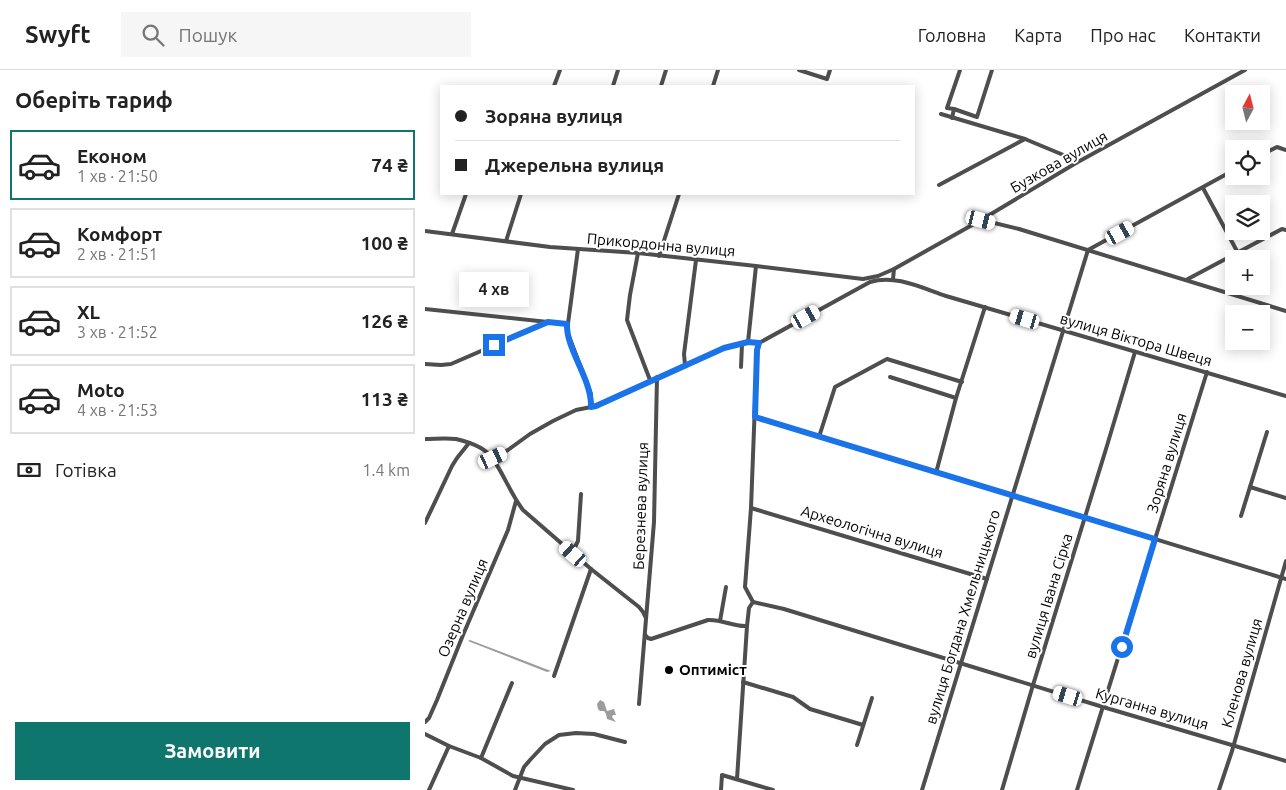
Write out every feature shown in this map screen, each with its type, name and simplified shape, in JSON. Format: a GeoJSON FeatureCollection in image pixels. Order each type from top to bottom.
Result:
{"type":"FeatureCollection","features":[{"type":"Feature","properties":{"kind":"street"},"geometry":{"type":"LineString","coordinates":[[555,85],[560,70]]}},
{"type":"Feature","properties":{"kind":"street"},"geometry":{"type":"LineString","coordinates":[[613,85],[618,70]]}},
{"type":"Feature","properties":{"kind":"street"},"geometry":{"type":"LineString","coordinates":[[661,85],[666,70]]}},
{"type":"Feature","properties":{"kind":"street"},"geometry":{"type":"LineString","coordinates":[[713,85],[718,70]]}},
{"type":"Feature","properties":{"kind":"street"},"geometry":{"type":"LineString","coordinates":[[799,70],[827,79],[830,70]]}},
{"type":"Feature","properties":{"kind":"street"},"geometry":{"type":"LineString","coordinates":[[960,70],[947,108],[977,117],[992,70]]}},
{"type":"Feature","properties":{"kind":"street","name":"Бузкова вулиця"},"geometry":{"type":"LineString","coordinates":[[894,269],[1076,164],[1245,70]]}},
{"type":"Feature","properties":{"kind":"street"},"geometry":{"type":"LineString","coordinates":[[952,118],[954,109]]}},
{"type":"Feature","properties":{"kind":"street"},"geometry":{"type":"LineString","coordinates":[[941,114],[1025,140],[1073,159],[1076,164]]}},
{"type":"Feature","properties":{"kind":"street"},"geometry":{"type":"LineString","coordinates":[[939,185],[1025,140]]}},
{"type":"Feature","properties":{"kind":"street"},"geometry":{"type":"LineString","coordinates":[[1270,150],[1277,147],[1286,150]]}},
{"type":"Feature","properties":{"kind":"street"},"geometry":{"type":"LineString","coordinates":[[1088,250],[1225,175]]}},
{"type":"Feature","properties":{"kind":"street"},"geometry":{"type":"LineString","coordinates":[[1203,188],[1236,250]]}},
{"type":"Feature","properties":{"kind":"street"},"geometry":{"type":"LineString","coordinates":[[453,234],[466,195]]}},
{"type":"Feature","properties":{"kind":"street"},"geometry":{"type":"LineString","coordinates":[[506,241],[521,195]]}},
{"type":"Feature","properties":{"kind":"street"},"geometry":{"type":"LineString","coordinates":[[659,256],[679,195]]}},
{"type":"Feature","properties":{"kind":"street"},"geometry":{"type":"LineString","coordinates":[[981,220],[1019,229],[1286,311]]}},
{"type":"Feature","properties":{"kind":"street"},"geometry":{"type":"LineString","coordinates":[[1244,250],[1282,229],[1286,230]]}},
{"type":"Feature","properties":{"kind":"street","name":"Прикордонна вулиця"},"geometry":{"type":"LineString","coordinates":[[425,231],[863,279],[878,276],[894,269]]}},
{"type":"Feature","properties":{"kind":"street"},"geometry":{"type":"LineString","coordinates":[[578,249],[567,324],[568,335],[591,394],[591,407]]}},
{"type":"Feature","properties":{"kind":"street","name":"вулиця Богдана Хмельницького"},"geometry":{"type":"LineString","coordinates":[[922,790],[1088,250]]}},
{"type":"Feature","properties":{"kind":"street"},"geometry":{"type":"LineString","coordinates":[[638,253],[627,320],[650,380]]}},
{"type":"Feature","properties":{"kind":"street"},"geometry":{"type":"LineString","coordinates":[[685,365],[696,260]]}},
{"type":"Feature","properties":{"kind":"street"},"geometry":{"type":"LineString","coordinates":[[1186,280],[1225,260]]}},
{"type":"Feature","properties":{"kind":"street"},"geometry":{"type":"LineString","coordinates":[[748,342],[756,266]]}},
{"type":"Feature","properties":{"kind":"street"},"geometry":{"type":"LineString","coordinates":[[893,279],[894,269]]}},
{"type":"Feature","properties":{"kind":"street","name":"вулиця Віктора Швеця"},"geometry":{"type":"LineString","coordinates":[[759,343],[870,282],[893,279],[1286,396]]}},
{"type":"Feature","properties":{"kind":"street"},"geometry":{"type":"LineString","coordinates":[[936,473],[956,398],[985,307]]}},
{"type":"Feature","properties":{"kind":"street"},"geometry":{"type":"LineString","coordinates":[[425,308],[567,324]]}},
{"type":"Feature","properties":{"kind":"street"},"geometry":{"type":"LineString","coordinates":[[425,364],[451,364],[548,322]]}},
{"type":"Feature","properties":{"kind":"street"},"geometry":{"type":"LineString","coordinates":[[493,458],[530,434],[576,410],[596,406],[724,348],[748,342],[759,343],[757,350],[751,508],[745,587],[753,602],[749,608],[747,626],[737,780]]}},
{"type":"Feature","properties":{"kind":"street"},"geometry":{"type":"LineString","coordinates":[[741,367],[743,344]]}},
{"type":"Feature","properties":{"kind":"street","name":"вулиця Івана Сірка"},"geometry":{"type":"LineString","coordinates":[[1002,790],[1135,352]]}},
{"type":"Feature","properties":{"kind":"street"},"geometry":{"type":"LineString","coordinates":[[819,437],[835,387],[887,359],[962,382]]}},
{"type":"Feature","properties":{"kind":"street","name":"Зоряна вулиця"},"geometry":{"type":"LineString","coordinates":[[1077,790],[1207,372]]}},
{"type":"Feature","properties":{"kind":"street"},"geometry":{"type":"LineString","coordinates":[[890,377],[956,398]]}},
{"type":"Feature","properties":{"kind":"street","name":"Березнева вулиця"},"geometry":{"type":"LineString","coordinates":[[639,704],[654,522],[657,378]]}},
{"type":"Feature","properties":{"kind":"street"},"geometry":{"type":"LineString","coordinates":[[755,417],[1283,578]]}},
{"type":"Feature","properties":{"kind":"street"},"geometry":{"type":"LineString","coordinates":[[1241,516],[1267,432]]}},
{"type":"Feature","properties":{"kind":"street"},"geometry":{"type":"LineString","coordinates":[[425,439],[456,439],[487,452],[493,458],[516,500],[531,518],[639,607],[646,618]]}},
{"type":"Feature","properties":{"kind":"street"},"geometry":{"type":"LineString","coordinates":[[425,524],[452,466],[469,443]]}},
{"type":"Feature","properties":{"kind":"street"},"geometry":{"type":"LineString","coordinates":[[1250,487],[1286,498]]}},
{"type":"Feature","properties":{"kind":"street"},"geometry":{"type":"LineString","coordinates":[[573,554],[578,541],[581,494]]}},
{"type":"Feature","properties":{"kind":"street","name":"Озерна вулиця"},"geometry":{"type":"LineString","coordinates":[[425,722],[429,718],[437,700],[508,530],[516,500]]}},
{"type":"Feature","properties":{"kind":"street","name":"Археологічна вулиця"},"geometry":{"type":"LineString","coordinates":[[751,508],[987,579]]}},
{"type":"Feature","properties":{"kind":"street","name":"Кленова вулиця"},"geometry":{"type":"LineString","coordinates":[[1219,790],[1283,578],[1286,561]]}},
{"type":"Feature","properties":{"kind":"street"},"geometry":{"type":"LineString","coordinates":[[554,676],[591,569]]}},
{"type":"Feature","properties":{"kind":"street"},"geometry":{"type":"LineString","coordinates":[[720,621],[726,587]]}},
{"type":"Feature","properties":{"kind":"street","name":"Курганна вулиця"},"geometry":{"type":"LineString","coordinates":[[753,602],[784,609],[1286,761]]}},
{"type":"Feature","properties":{"kind":"street"},"geometry":{"type":"LineString","coordinates":[[644,634],[647,638],[651,639],[708,620],[747,626]]}},
{"type":"Feature","properties":{"kind":"street"},"geometry":{"type":"LineString","coordinates":[[743,682],[793,697],[810,709],[863,725]]}},
{"type":"Feature","properties":{"kind":"street"},"geometry":{"type":"LineString","coordinates":[[481,758],[512,683]]}},
{"type":"Feature","properties":{"kind":"street"},"geometry":{"type":"LineString","coordinates":[[857,745],[872,698]]}},
{"type":"Feature","properties":{"kind":"street"},"geometry":{"type":"LineString","coordinates":[[515,790],[524,767],[545,744],[559,735],[576,733],[594,734],[625,742]]}},
{"type":"Feature","properties":{"kind":"street"},"geometry":{"type":"LineString","coordinates":[[425,734],[449,746],[481,758],[513,776],[573,790]]}},
{"type":"Feature","properties":{"kind":"street"},"geometry":{"type":"LineString","coordinates":[[429,790],[449,746]]}},
{"type":"Feature","properties":{"kind":"street"},"geometry":{"type":"LineString","coordinates":[[721,790],[722,775],[773,790]]}},
{"type":"Feature","properties":{"kind":"shaded area"},"geometry":{"type":"Polygon","coordinates":[[[470,640],[551,671],[547,672],[468,641],[470,640]]]}},
{"type":"Feature","properties":{"kind":"shaded area"},"geometry":{"type":"Polygon","coordinates":[[[600,700],[604,702],[607,711],[614,709],[616,715],[612,717],[616,722],[607,719],[604,711],[598,709],[597,704],[600,700]]]}},
{"type":"Feature","properties":{"kind":"place","name":"Оптиміст"},"geometry":{"type":"Point","coordinates":[669,670]}},
{"type":"Feature","properties":{"kind":"route"},"geometry":{"type":"LineString","coordinates":[[494,345],[548,322],[567,324],[568,335],[591,394],[591,407],[724,348],[748,342],[759,343],[757,350],[755,417],[1155,539],[1122,647]]}}]}
